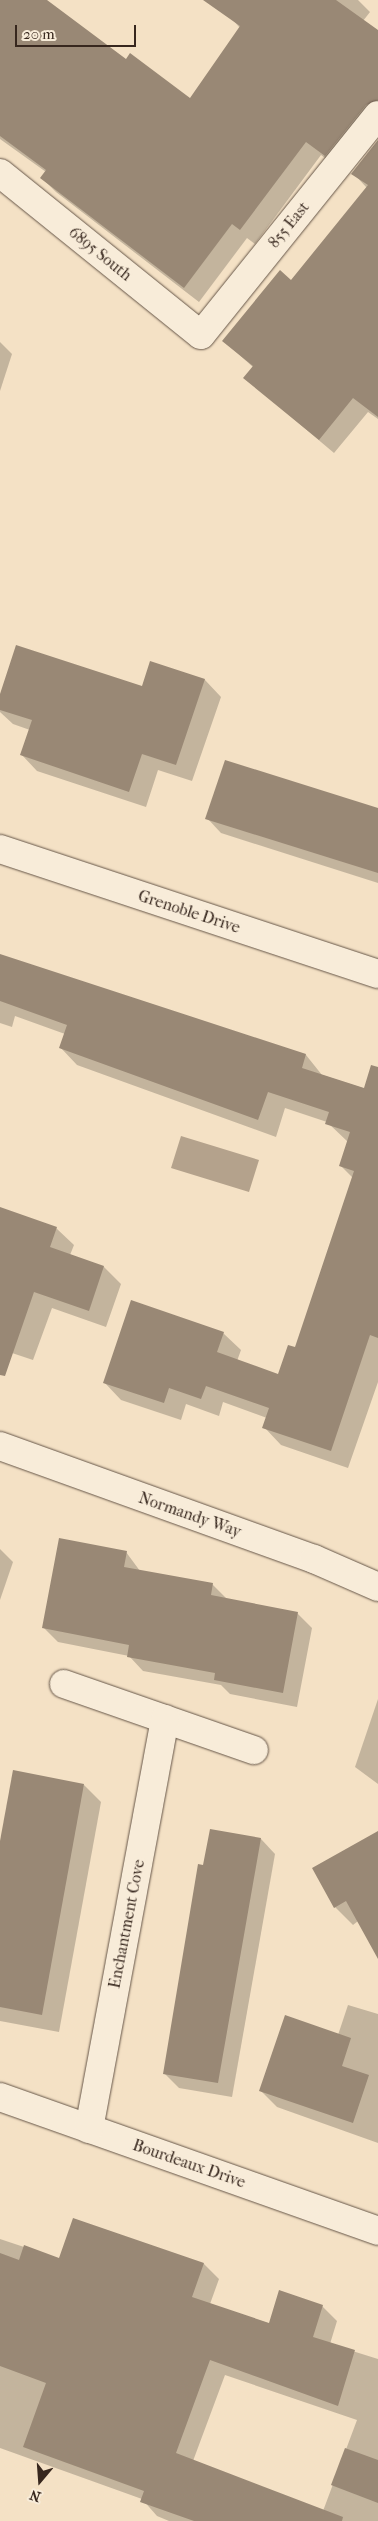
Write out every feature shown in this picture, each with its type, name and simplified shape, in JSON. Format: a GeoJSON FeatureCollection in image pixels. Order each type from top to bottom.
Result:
{"type":"FeatureCollection","features":[{"type":"Feature","properties":{"kind":"street","name":"855 East"},"geometry":{"type":"LineString","coordinates":[[201,335],[378,115]]}},
{"type":"Feature","properties":{"kind":"street","name":"6895 South"},"geometry":{"type":"LineString","coordinates":[[0,173],[201,335]]}},
{"type":"Feature","properties":{"kind":"street","name":"Grenoble Drive"},"geometry":{"type":"LineString","coordinates":[[0,849],[378,974]]}},
{"type":"Feature","properties":{"kind":"street","name":"Normandy Way"},"geometry":{"type":"LineString","coordinates":[[0,1446],[314,1559],[378,1587]]}},
{"type":"Feature","properties":{"kind":"street"},"geometry":{"type":"LineString","coordinates":[[64,1684],[254,1750]]}},
{"type":"Feature","properties":{"kind":"street","name":"Enchantment Cove"},"geometry":{"type":"LineString","coordinates":[[89,2129],[165,1719]]}},
{"type":"Feature","properties":{"kind":"street","name":"Bourdeaux Drive"},"geometry":{"type":"LineString","coordinates":[[0,2097],[378,2231]]}},
{"type":"Feature","properties":{"kind":"shaded area"},"geometry":{"type":"Polygon","coordinates":[[[181,1136],[259,1160],[249,1192],[171,1168],[181,1136]]]}},
{"type":"Feature","properties":{"kind":"building"},"geometry":{"type":"Polygon","coordinates":[[[0,0],[47,0],[126,59],[130,53],[190,98],[240,26],[203,0],[336,0],[378,30],[378,100],[366,105],[325,156],[306,142],[240,230],[232,224],[184,288],[40,178],[46,170],[0,136],[0,0]]]}},
{"type":"Feature","properties":{"kind":"building"},"geometry":{"type":"Polygon","coordinates":[[[378,140],[378,417],[353,398],[319,440],[243,378],[253,366],[222,341],[280,270],[291,280],[368,185],[351,174],[378,140]]]}},
{"type":"Feature","properties":{"kind":"building"},"geometry":{"type":"Polygon","coordinates":[[[16,645],[142,686],[150,661],[205,679],[176,765],[142,754],[129,792],[20,755],[32,720],[0,710],[0,694],[16,645]]]}},
{"type":"Feature","properties":{"kind":"building"},"geometry":{"type":"Polygon","coordinates":[[[225,760],[378,808],[378,873],[205,819],[225,760]]]}},
{"type":"Feature","properties":{"kind":"building"},"geometry":{"type":"Polygon","coordinates":[[[0,954],[306,1054],[302,1068],[364,1088],[371,1065],[378,1067],[378,1338],[370,1335],[331,1451],[262,1428],[269,1408],[206,1386],[201,1399],[169,1388],[164,1403],[103,1383],[131,1300],[224,1332],[217,1352],[278,1374],[288,1345],[295,1347],[354,1171],[339,1166],[350,1132],[325,1124],[329,1112],[268,1092],[258,1120],[59,1048],[67,1025],[0,1001],[0,954]]]}},
{"type":"Feature","properties":{"kind":"building"},"geometry":{"type":"Polygon","coordinates":[[[0,1207],[57,1227],[50,1247],[104,1266],[89,1311],[34,1292],[5,1376],[0,1375],[0,1207]]]}},
{"type":"Feature","properties":{"kind":"building"},"geometry":{"type":"Polygon","coordinates":[[[59,1538],[127,1551],[124,1567],[213,1583],[211,1595],[298,1612],[283,1693],[214,1680],[215,1673],[127,1657],[129,1645],[42,1628],[59,1538]]]}},
{"type":"Feature","properties":{"kind":"building"},"geometry":{"type":"Polygon","coordinates":[[[13,1770],[84,1784],[42,2015],[0,2007],[0,1841],[13,1770]]]}},
{"type":"Feature","properties":{"kind":"building"},"geometry":{"type":"Polygon","coordinates":[[[210,1829],[261,1838],[218,2083],[163,2074],[198,1864],[203,1865],[210,1829]]]}},
{"type":"Feature","properties":{"kind":"building"},"geometry":{"type":"Polygon","coordinates":[[[378,1831],[378,1959],[346,1901],[334,1908],[312,1868],[378,1831]]]}},
{"type":"Feature","properties":{"kind":"building"},"geometry":{"type":"Polygon","coordinates":[[[285,2015],[351,2038],[342,2066],[369,2075],[353,2123],[259,2091],[285,2015]]]}},
{"type":"Feature","properties":{"kind":"building"},"geometry":{"type":"Polygon","coordinates":[[[73,2218],[204,2263],[192,2297],[269,2323],[279,2290],[323,2305],[313,2337],[355,2350],[338,2406],[210,2360],[176,2453],[343,2517],[342,2521],[194,2521],[140,2502],[144,2491],[23,2447],[46,2383],[0,2366],[0,2253],[19,2260],[24,2245],[59,2258],[73,2218]]]}},
{"type":"Feature","properties":{"kind":"building"},"geometry":{"type":"Polygon","coordinates":[[[345,2448],[378,2460],[378,2503],[331,2485],[345,2448]]]}}]}
